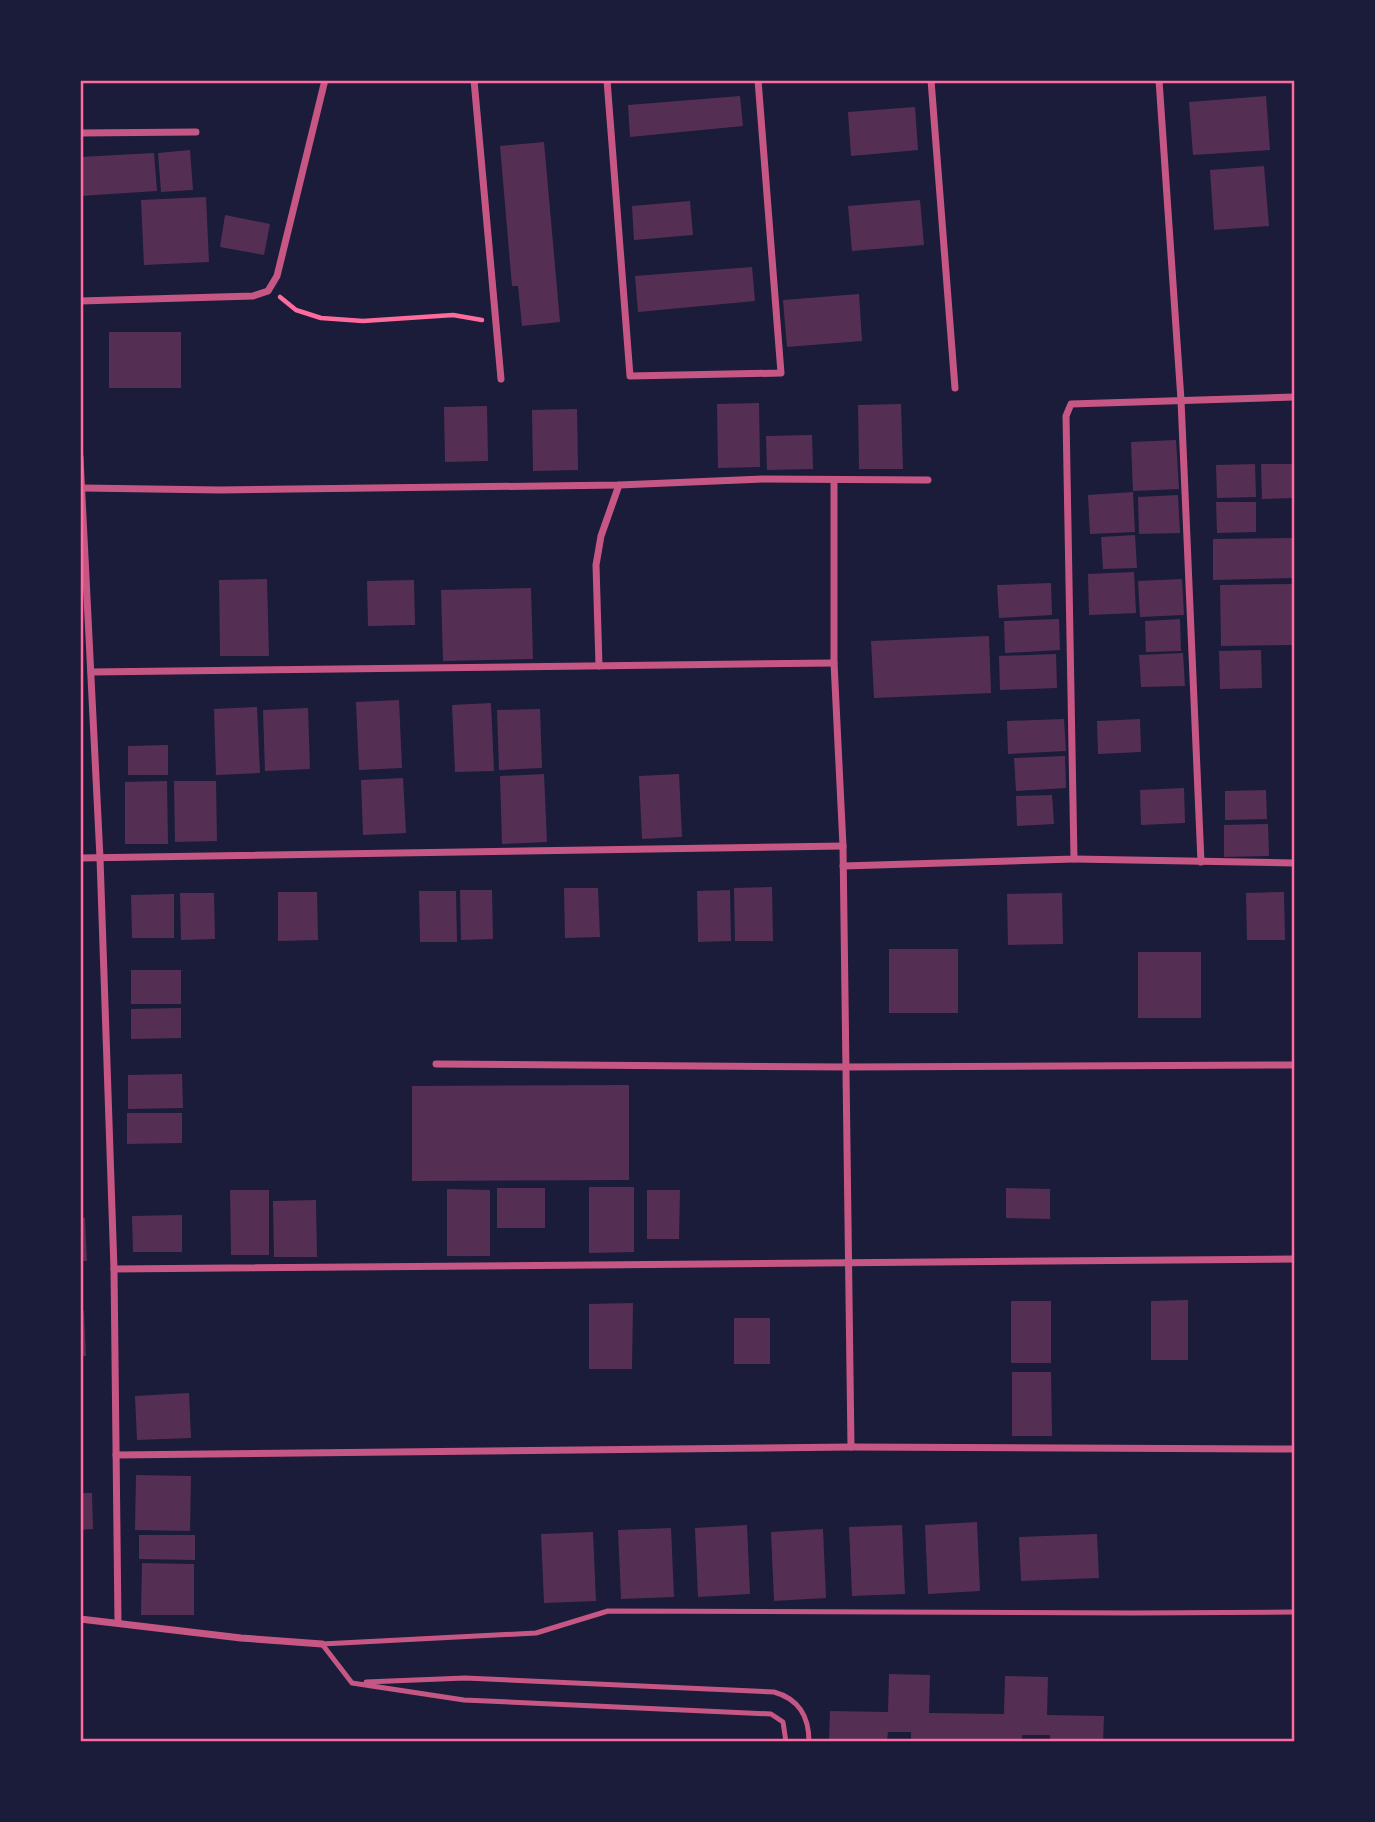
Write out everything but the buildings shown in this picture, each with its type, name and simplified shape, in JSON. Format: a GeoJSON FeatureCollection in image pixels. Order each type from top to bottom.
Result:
{"type":"FeatureCollection","features":[{"type":"Feature","properties":{"kind":"street"},"geometry":{"type":"LineString","coordinates":[[80,301],[253,296],[268,291],[277,276],[326,80]]}},
{"type":"Feature","properties":{"kind":"street"},"geometry":{"type":"LineString","coordinates":[[474,80],[501,379]]}},
{"type":"Feature","properties":{"kind":"street"},"geometry":{"type":"LineString","coordinates":[[607,80],[630,376],[781,373],[758,80]]}},
{"type":"Feature","properties":{"kind":"street"},"geometry":{"type":"LineString","coordinates":[[931,80],[955,388]]}},
{"type":"Feature","properties":{"kind":"street"},"geometry":{"type":"LineString","coordinates":[[1158,80],[1181,400],[1201,862]]}},
{"type":"Feature","properties":{"kind":"street"},"geometry":{"type":"LineString","coordinates":[[80,133],[196,132]]}},
{"type":"Feature","properties":{"kind":"street"},"geometry":{"type":"LineString","coordinates":[[1074,859],[1066,416],[1071,404],[1294,397]]}},
{"type":"Feature","properties":{"kind":"street"},"geometry":{"type":"LineString","coordinates":[[80,457],[100,858],[114,1269],[118,1623]]}},
{"type":"Feature","properties":{"kind":"street"},"geometry":{"type":"LineString","coordinates":[[82,488],[220,490],[619,485],[762,479],[928,480]]}},
{"type":"Feature","properties":{"kind":"street"},"geometry":{"type":"LineString","coordinates":[[834,481],[834,663],[843,846],[851,1447]]}},
{"type":"Feature","properties":{"kind":"street"},"geometry":{"type":"LineString","coordinates":[[599,666],[596,565],[601,536],[619,485]]}},
{"type":"Feature","properties":{"kind":"street"},"geometry":{"type":"LineString","coordinates":[[91,672],[834,663]]}},
{"type":"Feature","properties":{"kind":"street"},"geometry":{"type":"LineString","coordinates":[[80,858],[843,846]]}},
{"type":"Feature","properties":{"kind":"street"},"geometry":{"type":"LineString","coordinates":[[843,866],[1074,859],[1294,863]]}},
{"type":"Feature","properties":{"kind":"street"},"geometry":{"type":"LineString","coordinates":[[436,1065],[1294,1065]]}},
{"type":"Feature","properties":{"kind":"street"},"geometry":{"type":"LineString","coordinates":[[114,1269],[1294,1259]]}},
{"type":"Feature","properties":{"kind":"street"},"geometry":{"type":"LineString","coordinates":[[116,1455],[851,1447],[1294,1449]]}},
{"type":"Feature","properties":{"kind":"street"},"geometry":{"type":"LineString","coordinates":[[80,1619],[240,1639],[322,1644]]}},
{"type":"Feature","properties":{"kind":"lane"},"geometry":{"type":"LineString","coordinates":[[322,1644],[536,1633],[608,1611],[1294,1612]]}},
{"type":"Feature","properties":{"kind":"lane"},"geometry":{"type":"LineString","coordinates":[[322,1644],[352,1682],[464,1700],[771,1714],[783,1722],[786,1741]]}},
{"type":"Feature","properties":{"kind":"lane"},"geometry":{"type":"LineString","coordinates":[[352,1682],[466,1678],[774,1692],[795,1701],[802,1709],[807,1720],[809,1741]]}},
{"type":"Feature","properties":{"kind":"path"},"geometry":{"type":"LineString","coordinates":[[277,276],[278,296],[296,310],[321,318],[363,321],[453,315],[496,323]]}}]}
